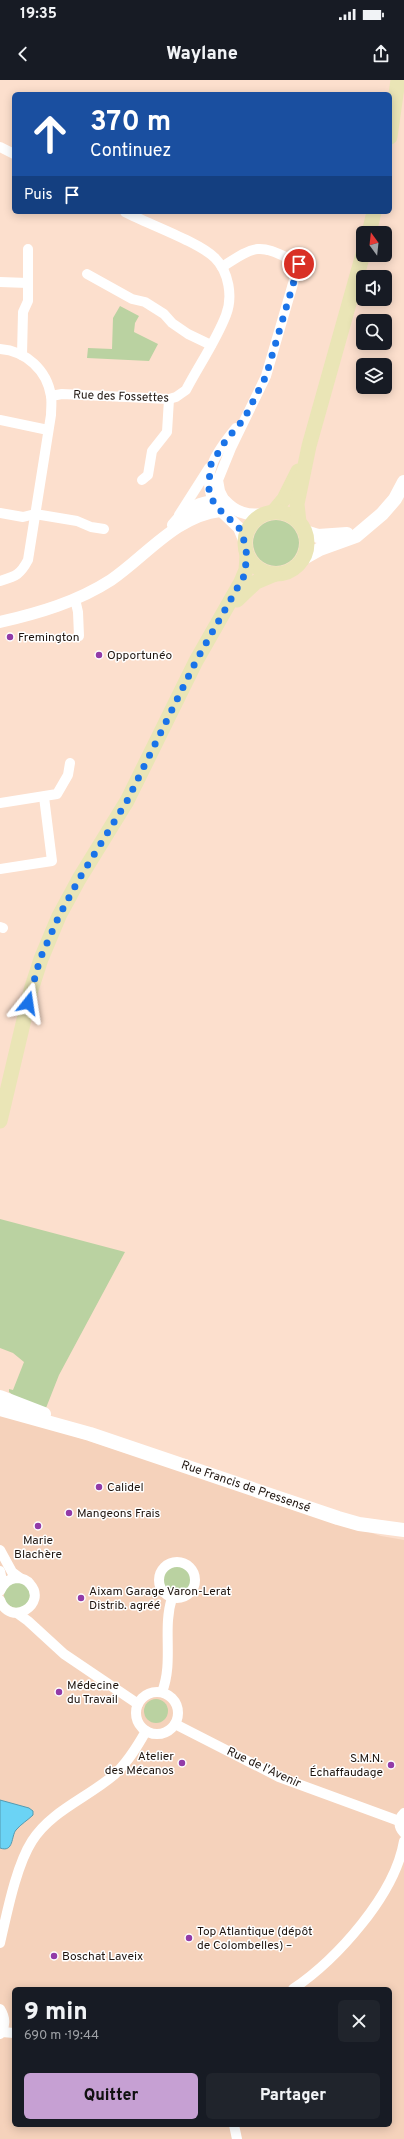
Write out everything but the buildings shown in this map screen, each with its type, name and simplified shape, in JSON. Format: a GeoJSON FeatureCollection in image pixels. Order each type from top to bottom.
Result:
{"type":"FeatureCollection","features":[{"type":"Feature","properties":{"kind":"main road"},"geometry":{"type":"LineString","coordinates":[[392,123],[398,80]]}},
{"type":"Feature","properties":{"kind":"main road"},"geometry":{"type":"LineString","coordinates":[[371,226],[374,214]]}},
{"type":"Feature","properties":{"kind":"main road"},"geometry":{"type":"LineString","coordinates":[[302,559],[307,544],[297,504],[308,446],[361,262]]}},
{"type":"Feature","properties":{"kind":"main road"},"geometry":{"type":"LineString","coordinates":[[0,1121],[31,990],[40,959],[59,916],[79,879],[127,801],[196,661],[226,612],[244,576],[247,556],[244,540],[250,524],[269,512],[294,480],[308,446]]}},
{"type":"Feature","properties":{"kind":"main road"},"geometry":{"type":"LineString","coordinates":[[226,612],[256,582],[275,574],[289,571],[302,559],[320,549],[356,536],[370,525],[395,499],[404,482]]}},
{"type":"Feature","properties":{"kind":"main road"},"geometry":{"type":"LineString","coordinates":[[269,512],[291,515],[302,527],[318,536],[336,536],[370,525]]}},
{"type":"Feature","properties":{"kind":"main road"},"geometry":{"type":"LineString","coordinates":[[247,556],[254,565],[264,573],[275,574]]}},
{"type":"Feature","properties":{"kind":"main road"},"geometry":{"type":"LineString","coordinates":[[0,1397],[90,1434]]}},
{"type":"Feature","properties":{"kind":"main road"},"geometry":{"type":"LineString","coordinates":[[0,1409],[90,1434]]}},
{"type":"Feature","properties":{"kind":"main road","name":"Rue Francis de Pressensé"},"geometry":{"type":"LineString","coordinates":[[90,1434],[338,1518],[359,1524],[404,1530]]}},
{"type":"Feature","properties":{"kind":"street"},"geometry":{"type":"LineString","coordinates":[[0,147],[12,153]]}},
{"type":"Feature","properties":{"kind":"street","name":"Rue des Fossettes"},"geometry":{"type":"LineString","coordinates":[[51,396],[62,394],[169,399],[176,397],[186,390],[226,314],[230,293],[222,268],[215,258],[200,247],[130,214]]}},
{"type":"Feature","properties":{"kind":"street"},"geometry":{"type":"LineString","coordinates":[[219,504],[220,491],[218,480],[244,419],[266,376],[299,264],[266,248],[259,247],[248,250],[222,268]]}},
{"type":"Feature","properties":{"kind":"street"},"geometry":{"type":"LineString","coordinates":[[22,354],[23,312],[28,301],[28,249]]}},
{"type":"Feature","properties":{"kind":"street"},"geometry":{"type":"LineString","coordinates":[[87,274],[132,299],[145,302],[164,314],[172,323],[188,334],[211,345]]}},
{"type":"Feature","properties":{"kind":"street"},"geometry":{"type":"LineString","coordinates":[[0,282],[28,283]]}},
{"type":"Feature","properties":{"kind":"street"},"geometry":{"type":"LineString","coordinates":[[0,349],[22,354],[36,364],[51,396],[48,430],[28,560],[22,571],[16,576],[0,581]]}},
{"type":"Feature","properties":{"kind":"street"},"geometry":{"type":"LineString","coordinates":[[142,480],[148,475],[152,451],[167,432],[169,399]]}},
{"type":"Feature","properties":{"kind":"street"},"geometry":{"type":"LineString","coordinates":[[161,540],[174,523],[226,440],[244,419]]}},
{"type":"Feature","properties":{"kind":"street"},"geometry":{"type":"LineString","coordinates":[[0,420],[48,430]]}},
{"type":"Feature","properties":{"kind":"street"},"geometry":{"type":"LineString","coordinates":[[210,466],[209,489],[219,504],[239,528],[244,540]]}},
{"type":"Feature","properties":{"kind":"street"},"geometry":{"type":"LineString","coordinates":[[174,523],[192,507],[200,503],[219,504],[248,516],[269,512]]}},
{"type":"Feature","properties":{"kind":"street"},"geometry":{"type":"LineString","coordinates":[[0,622],[48,610],[75,599],[112,580],[161,540],[219,504]]}},
{"type":"Feature","properties":{"kind":"street"},"geometry":{"type":"LineString","coordinates":[[0,513],[23,517],[35,514],[77,521],[90,527],[104,529]]}},
{"type":"Feature","properties":{"kind":"street"},"geometry":{"type":"LineString","coordinates":[[75,599],[81,632]]}},
{"type":"Feature","properties":{"kind":"street"},"geometry":{"type":"LineString","coordinates":[[0,803],[57,794],[68,774],[70,763]]}},
{"type":"Feature","properties":{"kind":"street"},"geometry":{"type":"LineString","coordinates":[[0,869],[52,861],[44,797]]}},
{"type":"Feature","properties":{"kind":"street"},"geometry":{"type":"LineString","coordinates":[[0,1550],[12,1572],[27,1581],[33,1587],[35,1595],[33,1603],[35,1618],[41,1633]]}},
{"type":"Feature","properties":{"kind":"street"},"geometry":{"type":"LineString","coordinates":[[0,1571],[2,1588]]}},
{"type":"Feature","properties":{"kind":"street"},"geometry":{"type":"LineString","coordinates":[[2,1588],[10,1579],[20,1578]]}},
{"type":"Feature","properties":{"kind":"street"},"geometry":{"type":"LineString","coordinates":[[162,1692],[169,1671],[167,1617],[172,1598]]}},
{"type":"Feature","properties":{"kind":"street"},"geometry":{"type":"LineString","coordinates":[[1,1603],[8,1611],[17,1613],[23,1612],[33,1603]]}},
{"type":"Feature","properties":{"kind":"street"},"geometry":{"type":"LineString","coordinates":[[17,1613],[64,1654],[138,1704]]}},
{"type":"Feature","properties":{"kind":"street"},"geometry":{"type":"LineString","coordinates":[[162,1692],[173,1698],[178,1705],[179,1713],[175,1724],[170,1730],[162,1734],[146,1731],[138,1722],[136,1715],[138,1704],[148,1693],[162,1692]]}},
{"type":"Feature","properties":{"kind":"street","name":"Rue de l'Avenir"},"geometry":{"type":"LineString","coordinates":[[175,1724],[279,1777],[402,1817]]}},
{"type":"Feature","properties":{"kind":"street"},"geometry":{"type":"LineString","coordinates":[[0,1943],[21,1865],[31,1842],[47,1823],[57,1814],[114,1774],[130,1758],[146,1731]]}},
{"type":"Feature","properties":{"kind":"street"},"geometry":{"type":"LineString","coordinates":[[402,1817],[400,1829],[404,1833]]}},
{"type":"Feature","properties":{"kind":"street"},"geometry":{"type":"LineString","coordinates":[[296,1987],[328,1961],[369,1914],[388,1882],[401,1855],[404,1841]]}},
{"type":"Feature","properties":{"kind":"street"},"geometry":{"type":"LineString","coordinates":[[0,2009],[4,2017],[1,2033],[12,2033]]}},
{"type":"Feature","properties":{"kind":"street"},"geometry":{"type":"LineString","coordinates":[[234,2127],[236,2139]]}},
{"type":"Feature","properties":{"kind":"shaded area"},"geometry":{"type":"Polygon","coordinates":[[[0,1412],[381,1536],[404,1540],[404,2139],[0,2139],[0,1412]]]}},
{"type":"Feature","properties":{"kind":"green space"},"geometry":{"type":"Polygon","coordinates":[[[120,306],[139,316],[135,323],[134,332],[158,344],[149,361],[87,358],[88,348],[112,349],[113,318],[120,306]]]}},
{"type":"Feature","properties":{"kind":"green space"},"geometry":{"type":"Polygon","coordinates":[[[271,520],[281,520],[289,524],[295,530],[299,538],[299,548],[295,556],[289,562],[281,566],[271,566],[263,562],[257,556],[253,548],[253,538],[257,530],[263,524],[271,520]]]}},
{"type":"Feature","properties":{"kind":"green space"},"geometry":{"type":"Polygon","coordinates":[[[0,1219],[125,1252],[59,1375],[46,1408],[14,1396],[9,1392],[9,1389],[13,1390],[24,1362],[13,1353],[0,1348],[0,1219]]]}},
{"type":"Feature","properties":{"kind":"green space"},"geometry":{"type":"Polygon","coordinates":[[[177,1566],[187,1570],[191,1580],[187,1590],[177,1594],[167,1590],[163,1580],[167,1570],[177,1566]]]}},
{"type":"Feature","properties":{"kind":"green space"},"geometry":{"type":"Polygon","coordinates":[[[17,1582],[26,1586],[30,1595],[26,1604],[17,1608],[8,1604],[4,1595],[8,1586],[17,1582]]]}},
{"type":"Feature","properties":{"kind":"green space"},"geometry":{"type":"Polygon","coordinates":[[[156,1699],[161,1700],[167,1706],[167,1716],[161,1722],[156,1723],[151,1722],[145,1716],[144,1711],[145,1706],[151,1700],[156,1699]]]}},
{"type":"Feature","properties":{"kind":"water"},"geometry":{"type":"Polygon","coordinates":[[[0,1800],[29,1808],[33,1811],[33,1815],[16,1830],[10,1846],[5,1849],[0,1848],[0,1800]]]}},
{"type":"Feature","properties":{"kind":"place","name":"Fremington"},"geometry":{"type":"Point","coordinates":[10,637]}},
{"type":"Feature","properties":{"kind":"place","name":"Opportunéo"},"geometry":{"type":"Point","coordinates":[99,655]}},
{"type":"Feature","properties":{"kind":"place","name":"Calidel"},"geometry":{"type":"Point","coordinates":[99,1487]}},
{"type":"Feature","properties":{"kind":"place","name":"Mangeons Frais"},"geometry":{"type":"Point","coordinates":[69,1513]}},
{"type":"Feature","properties":{"kind":"place","name":"Marie Blachère"},"geometry":{"type":"Point","coordinates":[38,1526]}},
{"type":"Feature","properties":{"kind":"place","name":"Aixam Garage Varon-Lerat Distrib. agréé"},"geometry":{"type":"Point","coordinates":[81,1598]}},
{"type":"Feature","properties":{"kind":"place","name":"Médecine du Travail"},"geometry":{"type":"Point","coordinates":[59,1692]}},
{"type":"Feature","properties":{"kind":"place","name":"Atelier des Mécanos"},"geometry":{"type":"Point","coordinates":[182,1763]}},
{"type":"Feature","properties":{"kind":"place","name":"S.M.N. Échaffaudage"},"geometry":{"type":"Point","coordinates":[391,1765]}},
{"type":"Feature","properties":{"kind":"place","name":"Top Atlantique (dépôt de Colombelles) –"},"geometry":{"type":"Point","coordinates":[189,1938]}},
{"type":"Feature","properties":{"kind":"place","name":"Boschat Laveix"},"geometry":{"type":"Point","coordinates":[54,1956]}},
{"type":"Feature","properties":{"kind":"route"},"geometry":{"type":"LineString","coordinates":[[28,1003],[40,959],[59,916],[79,879],[127,801],[196,661],[226,612],[235,591],[244,576],[247,556],[243,536],[239,528],[216,506],[213,501],[210,495],[208,477],[210,466],[226,440],[244,419],[266,376],[299,264]]}}]}
